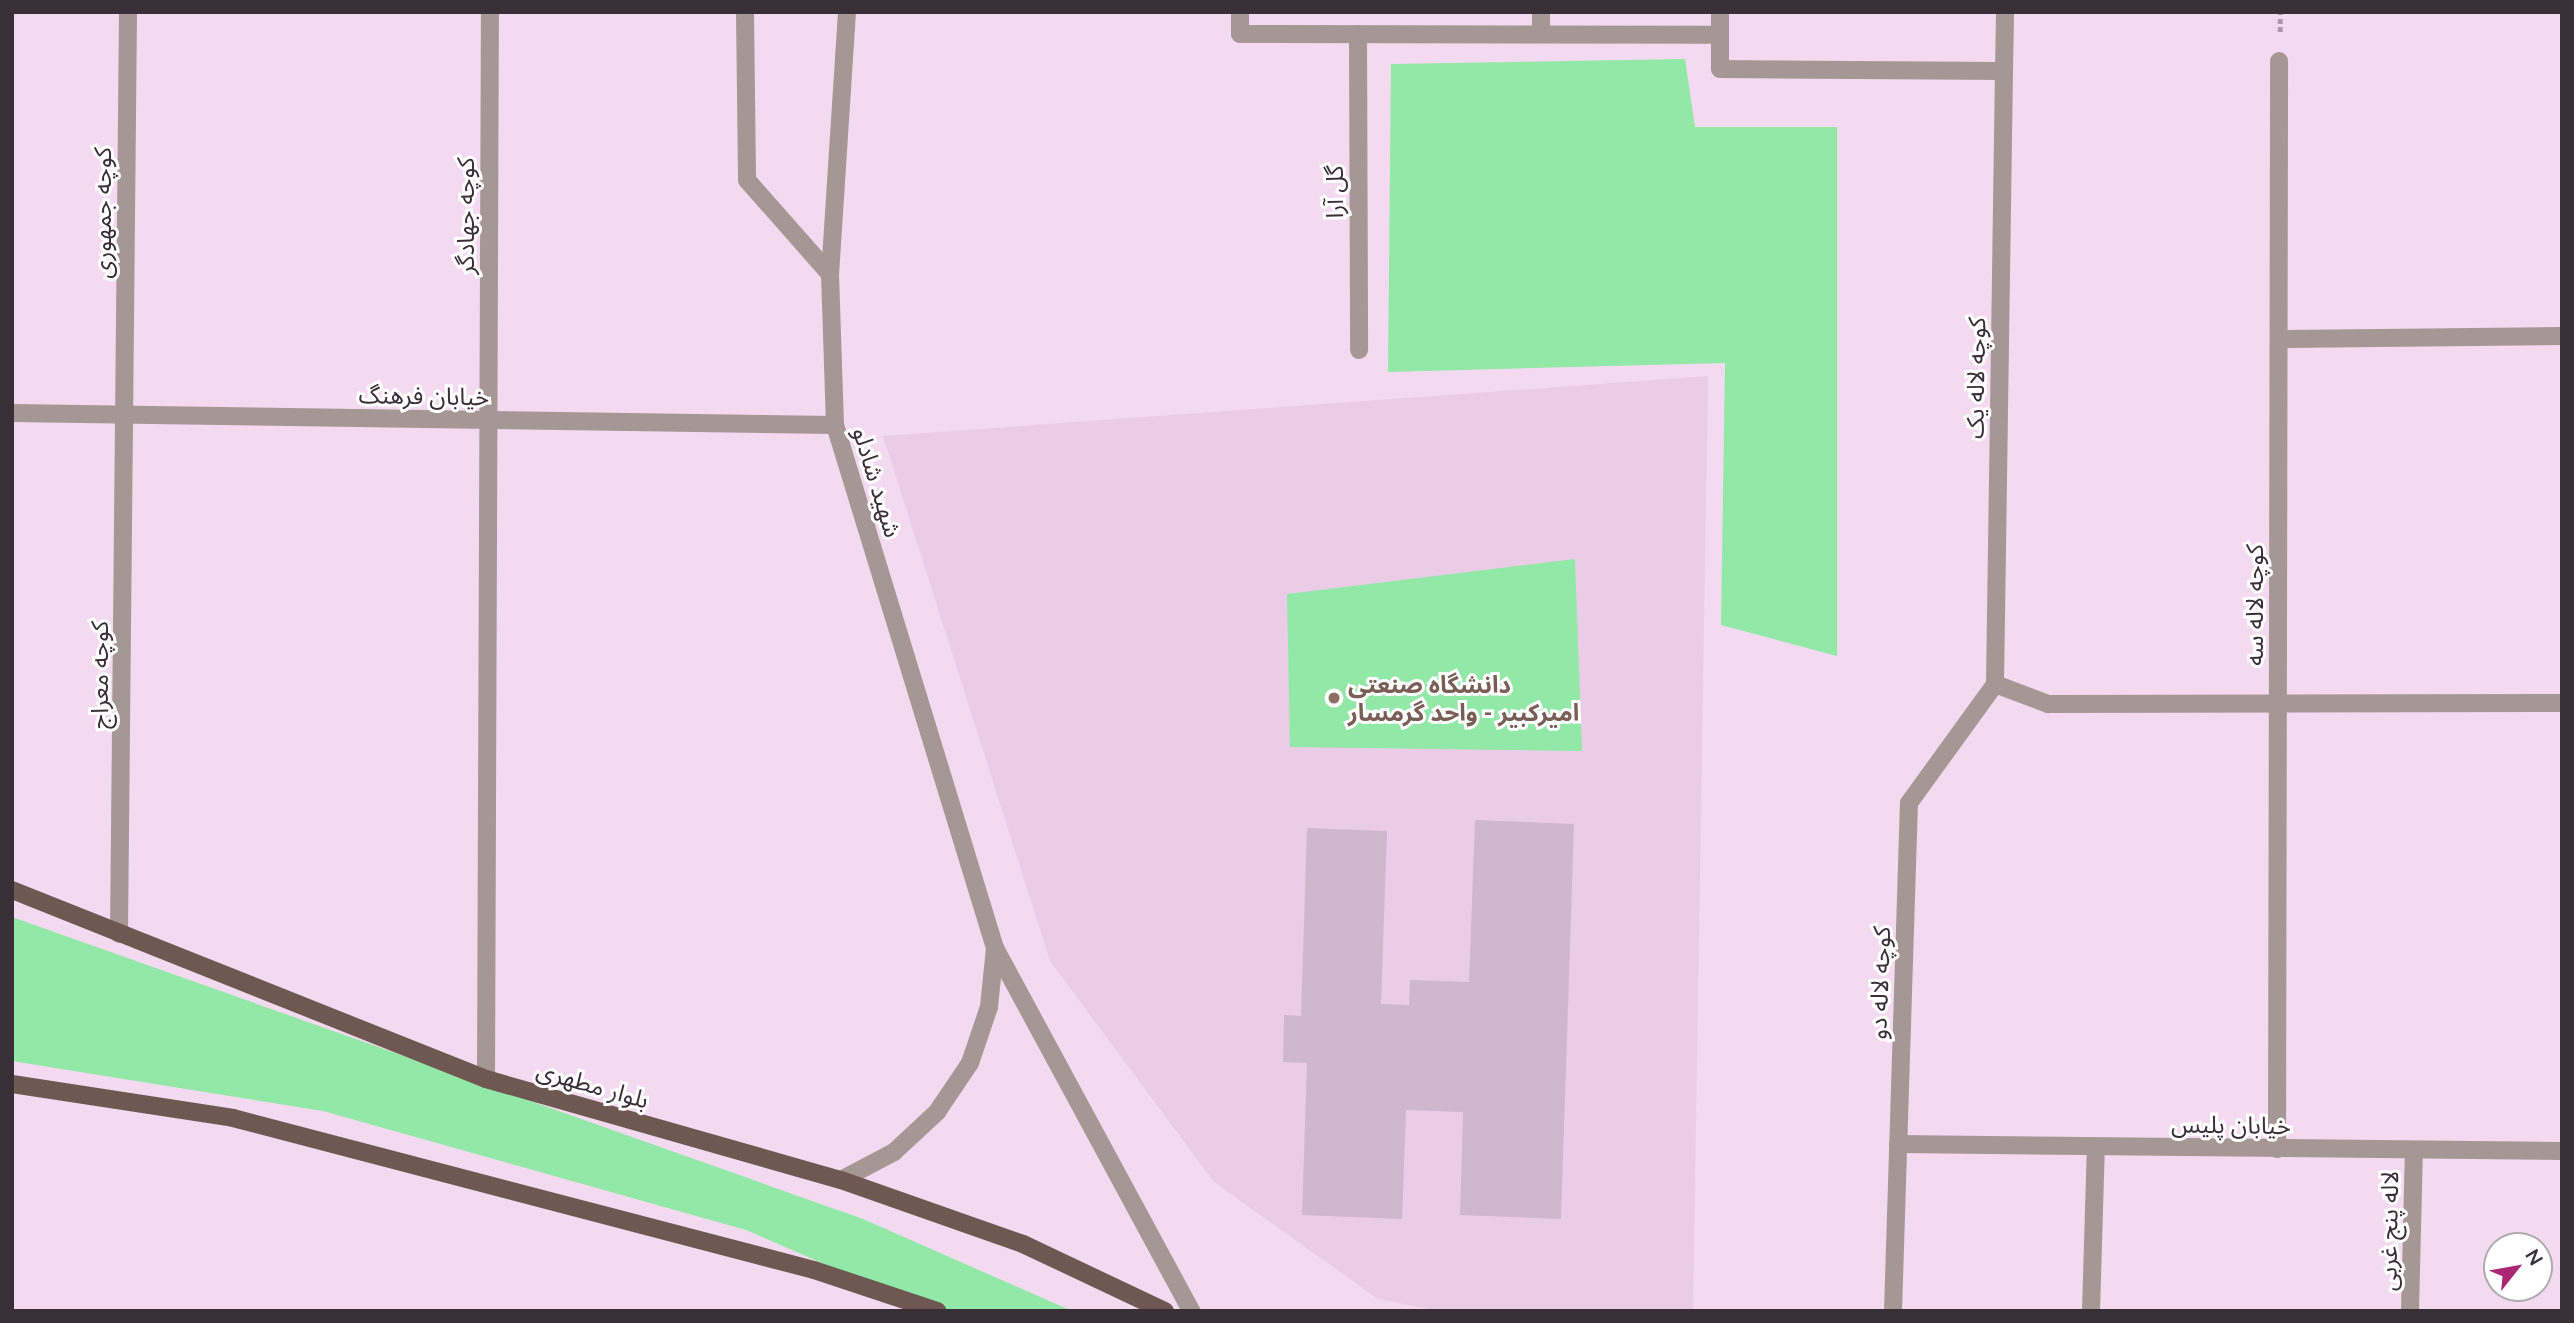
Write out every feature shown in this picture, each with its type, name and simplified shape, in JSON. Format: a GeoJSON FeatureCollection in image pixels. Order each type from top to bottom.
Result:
{"type":"FeatureCollection","features":[{"type":"Feature","properties":{"kind":"main road","name":"بلوار مطهری"},"geometry":{"type":"LineString","coordinates":[[12,890],[486,1079],[841,1180],[1023,1244],[1165,1311]]}},
{"type":"Feature","properties":{"kind":"main road"},"geometry":{"type":"LineString","coordinates":[[12,1084],[233,1118],[814,1270],[937,1311]]}},
{"type":"Feature","properties":{"kind":"street","name":"کوچه جمهوری"},"geometry":{"type":"LineString","coordinates":[[125,415],[128,12]]}},
{"type":"Feature","properties":{"kind":"street","name":"کوچه جهادگر"},"geometry":{"type":"LineString","coordinates":[[486,1079],[490,12]]}},
{"type":"Feature","properties":{"kind":"street"},"geometry":{"type":"LineString","coordinates":[[745,12],[747,180],[830,274]]}},
{"type":"Feature","properties":{"kind":"street","name":"شهید شادلو"},"geometry":{"type":"LineString","coordinates":[[847,12],[830,274],[835,425],[995,948]]}},
{"type":"Feature","properties":{"kind":"street"},"geometry":{"type":"LineString","coordinates":[[1240,12],[1240,34],[1720,35]]}},
{"type":"Feature","properties":{"kind":"street"},"geometry":{"type":"LineString","coordinates":[[1541,12],[1541,34]]}},
{"type":"Feature","properties":{"kind":"street"},"geometry":{"type":"LineString","coordinates":[[1720,12],[1720,69],[2004,71]]}},
{"type":"Feature","properties":{"kind":"street","name":"کوچه لاله یک"},"geometry":{"type":"LineString","coordinates":[[1995,684],[2005,12]]}},
{"type":"Feature","properties":{"kind":"street","name":"گل آرا"},"geometry":{"type":"LineString","coordinates":[[1358,34],[1359,349]]}},
{"type":"Feature","properties":{"kind":"street","name":"کوچه لاله سه"},"geometry":{"type":"LineString","coordinates":[[2277,1149],[2280,61]]}},
{"type":"Feature","properties":{"kind":"street"},"geometry":{"type":"LineString","coordinates":[[2279,339],[2562,336]]}},
{"type":"Feature","properties":{"kind":"street","name":"خیابان فرهنگ"},"geometry":{"type":"LineString","coordinates":[[12,413],[835,425]]}},
{"type":"Feature","properties":{"kind":"street","name":"کوچه معراج"},"geometry":{"type":"LineString","coordinates":[[119,934],[125,415]]}},
{"type":"Feature","properties":{"kind":"street"},"geometry":{"type":"LineString","coordinates":[[1995,684],[2048,704],[2562,703]]}},
{"type":"Feature","properties":{"kind":"street","name":"کوچه لاله دو"},"geometry":{"type":"LineString","coordinates":[[1893,1311],[1909,803],[1995,684]]}},
{"type":"Feature","properties":{"kind":"street"},"geometry":{"type":"LineString","coordinates":[[841,1180],[894,1152],[937,1112],[964,1073],[989,1007],[995,948]]}},
{"type":"Feature","properties":{"kind":"street"},"geometry":{"type":"LineString","coordinates":[[995,948],[1191,1311]]}},
{"type":"Feature","properties":{"kind":"street","name":"خیابان پلیس"},"geometry":{"type":"LineString","coordinates":[[1898,1144],[2414,1152],[2562,1151]]}},
{"type":"Feature","properties":{"kind":"street"},"geometry":{"type":"LineString","coordinates":[[2091,1311],[2096,1147]]}},
{"type":"Feature","properties":{"kind":"street","name":"لاله پنج غربی"},"geometry":{"type":"LineString","coordinates":[[2410,1311],[2414,1152]]}},
{"type":"Feature","properties":{"kind":"shaded area","name":"دانشگاه صنعتی امیرکبیر - واحد گرمسار"},"geometry":{"type":"Polygon","coordinates":[[[1708,376],[1693,1311],[1438,1311],[1378,1299],[1214,1182],[1050,961],[883,436],[1708,376]]]}},
{"type":"Feature","properties":{"kind":"green space"},"geometry":{"type":"Polygon","coordinates":[[[1685,59],[1695,127],[1837,127],[1837,656],[1721,625],[1725,363],[1388,372],[1391,64],[1685,59]]]}},
{"type":"Feature","properties":{"kind":"green space"},"geometry":{"type":"Polygon","coordinates":[[[1575,559],[1582,751],[1290,747],[1287,594],[1575,559]]]}},
{"type":"Feature","properties":{"kind":"green space"},"geometry":{"type":"Polygon","coordinates":[[[12,917],[863,1219],[1072,1311],[932,1311],[746,1230],[323,1111],[12,1061],[12,917]]]}},
{"type":"Feature","properties":{"kind":"building"},"geometry":{"type":"Polygon","coordinates":[[[1475,820],[1574,824],[1561,1219],[1460,1215],[1463,1112],[1406,1110],[1402,1219],[1302,1215],[1307,1063],[1283,1062],[1284,1015],[1301,1016],[1307,828],[1387,831],[1381,1004],[1409,1005],[1410,980],[1469,982],[1475,820]]]}},
{"type":"Feature","properties":{"kind":"place","name":"دانشگاه صنعتی امیرکبیر - واحد گرمسار"},"geometry":{"type":"Point","coordinates":[1334,698]}}]}
